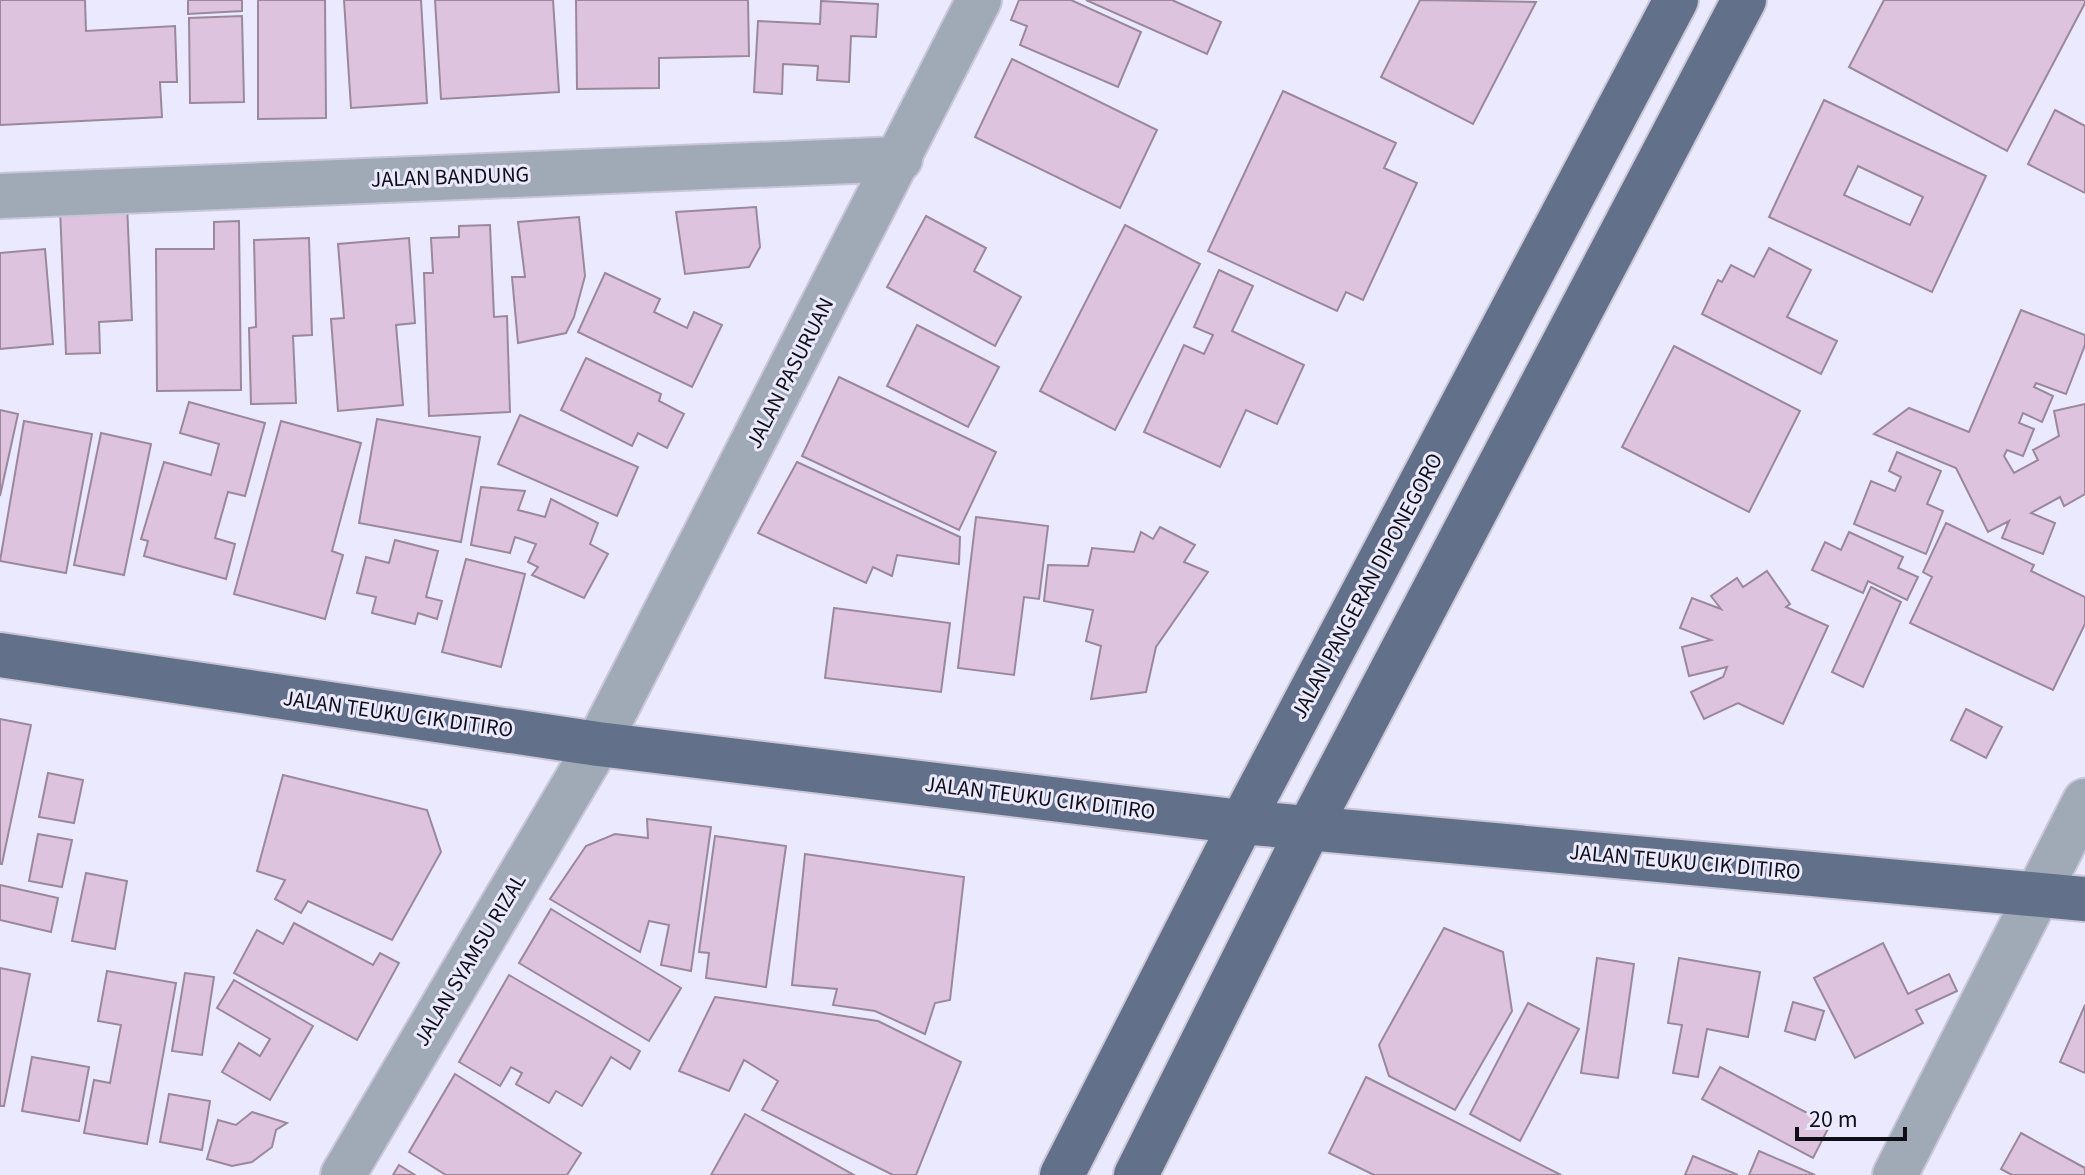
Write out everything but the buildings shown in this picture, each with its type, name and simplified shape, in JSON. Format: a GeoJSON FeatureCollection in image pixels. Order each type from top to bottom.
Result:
{"type":"FeatureCollection","features":[{"type":"Feature","properties":{"kind":"main road","name":"JALAN PANGERAN DIPONEGORO"},"geometry":{"type":"LineString","coordinates":[[1062,1175],[1242,822],[1676,0]]}},
{"type":"Feature","properties":{"kind":"main road"},"geometry":{"type":"LineString","coordinates":[[1136,1175],[1309,828],[1744,0]]}},
{"type":"Feature","properties":{"kind":"main road","name":"JALAN TEUKU CIK DITIRO"},"geometry":{"type":"LineString","coordinates":[[0,655],[598,744],[1242,822],[2085,899]]}},
{"type":"Feature","properties":{"kind":"street","name":"JALAN PASURUAN"},"geometry":{"type":"LineString","coordinates":[[598,744],[979,0]]}},
{"type":"Feature","properties":{"kind":"street","name":"JALAN BANDUNG"},"geometry":{"type":"LineString","coordinates":[[0,196],[900,159]]}},
{"type":"Feature","properties":{"kind":"street","name":"JALAN SYAMSU RIZAL"},"geometry":{"type":"LineString","coordinates":[[343,1175],[598,744]]}},
{"type":"Feature","properties":{"kind":"street"},"geometry":{"type":"LineString","coordinates":[[1895,1175],[2085,801]]}}]}
